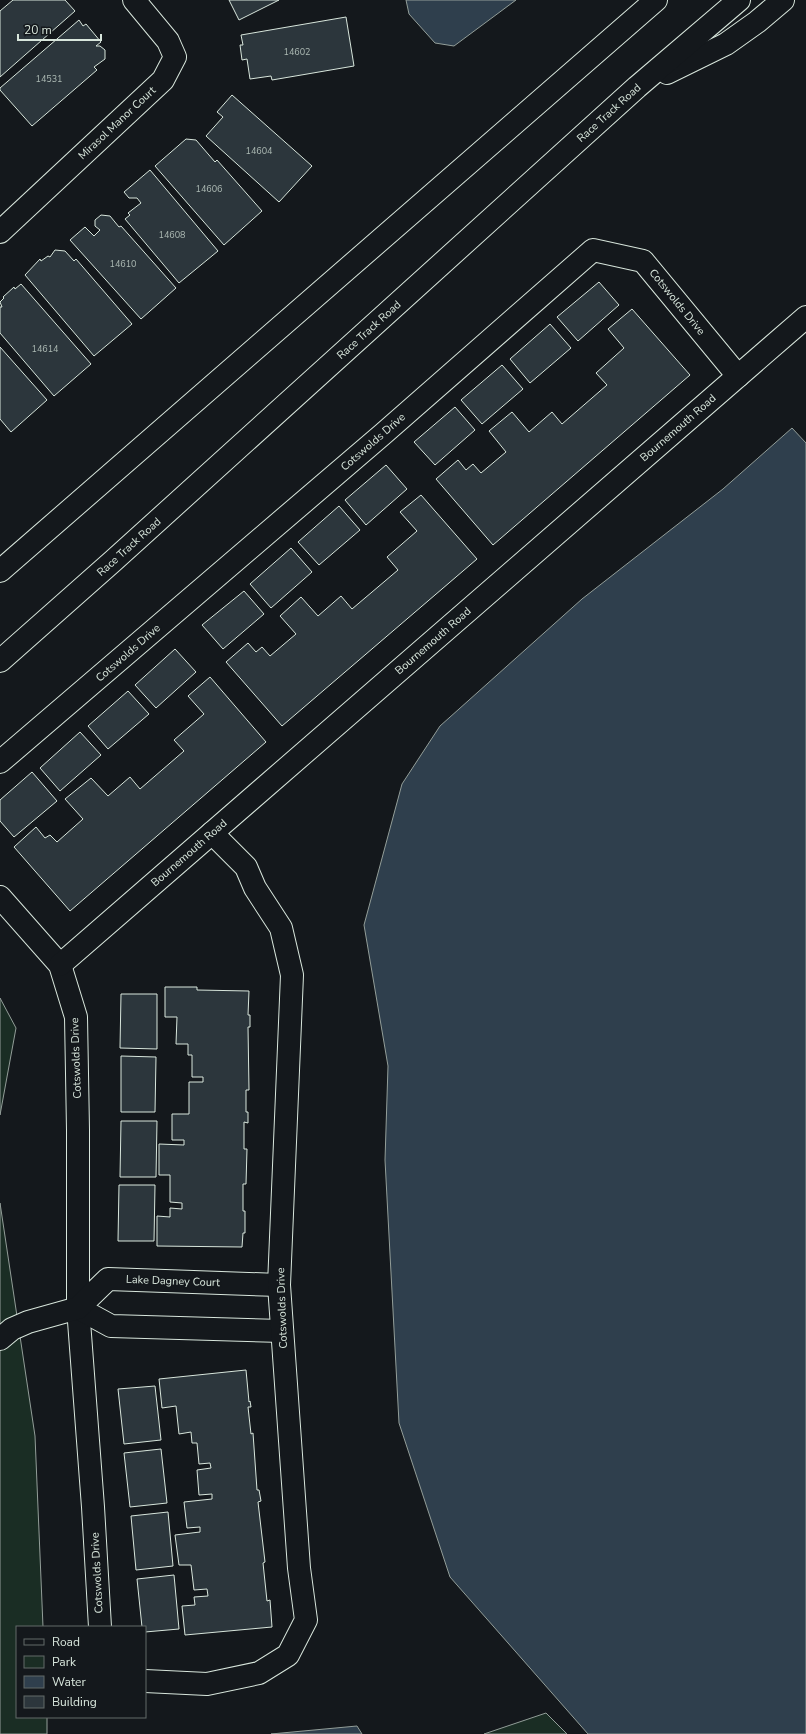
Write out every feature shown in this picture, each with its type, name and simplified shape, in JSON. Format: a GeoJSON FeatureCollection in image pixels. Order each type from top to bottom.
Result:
{"type":"FeatureCollection","features":[{"type":"Feature","properties":{"kind":"street","name":"Mirasol Manor Court"},"geometry":{"type":"LineString","coordinates":[[0,232],[164,80],[175,57],[168,41],[134,0]]}},
{"type":"Feature","properties":{"kind":"street"},"geometry":{"type":"LineString","coordinates":[[0,571],[656,0]]}},
{"type":"Feature","properties":{"kind":"street","name":"Race Track Road"},"geometry":{"type":"LineString","coordinates":[[0,661],[125,551],[637,87],[739,0]]}},
{"type":"Feature","properties":{"kind":"street"},"geometry":{"type":"LineString","coordinates":[[637,87],[726,44],[757,22],[783,0]]}},
{"type":"Feature","properties":{"kind":"street","name":"Cotswolds Drive"},"geometry":{"type":"LineString","coordinates":[[0,762],[377,439],[593,250],[643,261],[738,376]]}},
{"type":"Feature","properties":{"kind":"street","name":"Bournemouth Road"},"geometry":{"type":"LineString","coordinates":[[60,965],[806,317]]}},
{"type":"Feature","properties":{"kind":"street","name":"Cotswolds Drive"},"geometry":{"type":"LineString","coordinates":[[146,1681],[207,1684],[259,1673],[288,1655],[306,1620],[299,1568],[279,1285],[292,975],[281,928],[255,888],[246,867],[212,833]]}},
{"type":"Feature","properties":{"kind":"street","name":"Cotswolds Drive"},"geometry":{"type":"LineString","coordinates":[[0,897],[60,965],[76,1017],[78,1130],[78,1308],[93,1507],[100,1626]]}},
{"type":"Feature","properties":{"kind":"street","name":"Lake Dagney Court"},"geometry":{"type":"LineString","coordinates":[[0,1339],[12,1329],[28,1322],[78,1308],[108,1279],[279,1285]]}},
{"type":"Feature","properties":{"kind":"street"},"geometry":{"type":"LineString","coordinates":[[78,1308],[111,1326],[282,1331]]}},
{"type":"Feature","properties":{"kind":"green space"},"geometry":{"type":"Polygon","coordinates":[[[0,998],[16,1028],[0,1115],[0,998]]]}},
{"type":"Feature","properties":{"kind":"green space"},"geometry":{"type":"Polygon","coordinates":[[[0,1203],[35,1436],[43,1626],[16,1626],[16,1718],[47,1718],[47,1734],[0,1734],[0,1203]]]}},
{"type":"Feature","properties":{"kind":"green space"},"geometry":{"type":"Polygon","coordinates":[[[546,1713],[567,1734],[484,1734],[546,1713]]]}},
{"type":"Feature","properties":{"kind":"water"},"geometry":{"type":"Polygon","coordinates":[[[406,0],[516,0],[454,46],[435,43],[409,14],[406,0]]]}},
{"type":"Feature","properties":{"kind":"water"},"geometry":{"type":"Polygon","coordinates":[[[792,428],[806,443],[806,1734],[588,1734],[450,1577],[399,1423],[385,1160],[388,1066],[364,925],[402,784],[440,726],[582,599],[723,489],[792,428]]]}},
{"type":"Feature","properties":{"kind":"water"},"geometry":{"type":"Polygon","coordinates":[[[357,1726],[362,1734],[271,1734],[357,1726]]]}},
{"type":"Feature","properties":{"kind":"building"},"geometry":{"type":"Polygon","coordinates":[[[13,0],[65,0],[75,11],[0,77],[0,11],[13,0]]]}},
{"type":"Feature","properties":{"kind":"building"},"geometry":{"type":"Polygon","coordinates":[[[229,0],[279,0],[239,20],[229,0]]]}},
{"type":"Feature","properties":{"kind":"building"},"geometry":{"type":"Polygon","coordinates":[[[346,17],[354,66],[272,80],[271,76],[250,79],[247,59],[242,60],[240,45],[243,45],[241,35],[346,17]]]}},
{"type":"Feature","properties":{"kind":"building"},"geometry":{"type":"Polygon","coordinates":[[[79,20],[83,26],[86,24],[101,42],[96,46],[100,46],[105,50],[105,59],[94,67],[97,70],[32,126],[0,90],[0,88],[79,20]]]}},
{"type":"Feature","properties":{"kind":"building"},"geometry":{"type":"Polygon","coordinates":[[[232,95],[312,166],[279,202],[206,136],[223,117],[217,112],[232,95]]]}},
{"type":"Feature","properties":{"kind":"building"},"geometry":{"type":"Polygon","coordinates":[[[186,139],[196,140],[215,162],[217,160],[262,211],[224,245],[155,166],[186,139]]]}},
{"type":"Feature","properties":{"kind":"building"},"geometry":{"type":"Polygon","coordinates":[[[150,170],[218,251],[179,283],[125,219],[130,215],[128,213],[141,203],[137,198],[129,198],[124,192],[150,170]]]}},
{"type":"Feature","properties":{"kind":"building"},"geometry":{"type":"Polygon","coordinates":[[[101,215],[110,216],[119,227],[121,226],[176,288],[141,319],[70,240],[85,227],[94,236],[100,230],[95,226],[95,220],[101,215]]]}},
{"type":"Feature","properties":{"kind":"building"},"geometry":{"type":"Polygon","coordinates":[[[55,250],[65,251],[74,261],[76,259],[132,324],[94,356],[25,275],[40,259],[41,261],[48,256],[50,257],[55,250]]]}},
{"type":"Feature","properties":{"kind":"building"},"geometry":{"type":"Polygon","coordinates":[[[599,282],[619,305],[578,341],[557,317],[599,282]]]}},
{"type":"Feature","properties":{"kind":"building"},"geometry":{"type":"Polygon","coordinates":[[[21,284],[91,364],[54,396],[0,333],[0,307],[2,307],[0,302],[4,298],[3,297],[14,287],[15,289],[21,284]]]}},
{"type":"Feature","properties":{"kind":"building"},"geometry":{"type":"Polygon","coordinates":[[[632,309],[690,375],[493,545],[436,479],[458,460],[466,470],[473,464],[481,473],[506,452],[489,431],[512,412],[529,432],[552,412],[562,424],[607,385],[596,373],[624,348],[608,329],[632,309]]]}},
{"type":"Feature","properties":{"kind":"building"},"geometry":{"type":"Polygon","coordinates":[[[550,324],[571,348],[530,383],[510,359],[550,324]]]}},
{"type":"Feature","properties":{"kind":"building"},"geometry":{"type":"Polygon","coordinates":[[[0,347],[47,400],[11,432],[0,419],[0,347]]]}},
{"type":"Feature","properties":{"kind":"building"},"geometry":{"type":"Polygon","coordinates":[[[502,365],[523,389],[482,424],[461,400],[502,365]]]}},
{"type":"Feature","properties":{"kind":"building"},"geometry":{"type":"Polygon","coordinates":[[[455,407],[475,430],[435,465],[414,442],[455,407]]]}},
{"type":"Feature","properties":{"kind":"building"},"geometry":{"type":"Polygon","coordinates":[[[386,465],[407,489],[366,525],[345,500],[386,465]]]}},
{"type":"Feature","properties":{"kind":"building"},"geometry":{"type":"Polygon","coordinates":[[[421,495],[477,559],[282,726],[226,662],[248,643],[256,652],[262,647],[270,656],[296,634],[280,616],[301,597],[318,616],[341,596],[352,609],[398,570],[387,557],[417,531],[400,512],[421,495]]]}},
{"type":"Feature","properties":{"kind":"building"},"geometry":{"type":"Polygon","coordinates":[[[339,506],[360,530],[319,565],[298,542],[339,506]]]}},
{"type":"Feature","properties":{"kind":"building"},"geometry":{"type":"Polygon","coordinates":[[[291,548],[312,572],[271,608],[250,584],[291,548]]]}},
{"type":"Feature","properties":{"kind":"building"},"geometry":{"type":"Polygon","coordinates":[[[244,591],[264,614],[223,649],[202,625],[244,591]]]}},
{"type":"Feature","properties":{"kind":"building"},"geometry":{"type":"Polygon","coordinates":[[[175,649],[196,672],[156,708],[135,685],[175,649]]]}},
{"type":"Feature","properties":{"kind":"building"},"geometry":{"type":"Polygon","coordinates":[[[210,677],[266,742],[70,911],[14,847],[36,827],[45,838],[50,835],[57,842],[83,819],[65,799],[91,778],[108,796],[130,777],[140,789],[184,751],[174,740],[204,714],[188,696],[210,677]]]}},
{"type":"Feature","properties":{"kind":"building"},"geometry":{"type":"Polygon","coordinates":[[[128,691],[149,714],[108,749],[88,726],[128,691]]]}},
{"type":"Feature","properties":{"kind":"building"},"geometry":{"type":"Polygon","coordinates":[[[80,732],[101,755],[60,791],[40,768],[80,732]]]}},
{"type":"Feature","properties":{"kind":"building"},"geometry":{"type":"Polygon","coordinates":[[[32,772],[57,801],[14,837],[0,821],[0,800],[32,772]]]}},
{"type":"Feature","properties":{"kind":"building"},"geometry":{"type":"Polygon","coordinates":[[[165,987],[197,987],[197,990],[249,991],[249,1090],[246,1090],[246,1112],[248,1112],[248,1123],[244,1122],[244,1149],[247,1149],[246,1184],[243,1184],[245,1233],[243,1233],[242,1247],[157,1246],[157,1216],[170,1217],[170,1208],[182,1209],[182,1203],[170,1202],[170,1175],[159,1175],[159,1144],[184,1145],[184,1140],[172,1140],[172,1114],[189,1114],[189,1082],[203,1082],[203,1077],[192,1077],[192,1055],[188,1055],[188,1044],[176,1044],[177,1017],[165,1017],[165,987]]]}},
{"type":"Feature","properties":{"kind":"building"},"geometry":{"type":"Polygon","coordinates":[[[121,994],[157,994],[157,1049],[120,1048],[121,994]]]}},
{"type":"Feature","properties":{"kind":"building"},"geometry":{"type":"Polygon","coordinates":[[[121,1056],[156,1057],[155,1112],[121,1112],[121,1056]]]}},
{"type":"Feature","properties":{"kind":"building"},"geometry":{"type":"Polygon","coordinates":[[[121,1121],[157,1121],[156,1177],[120,1177],[121,1121]]]}},
{"type":"Feature","properties":{"kind":"building"},"geometry":{"type":"Polygon","coordinates":[[[119,1185],[155,1185],[154,1241],[118,1241],[119,1185]]]}},
{"type":"Feature","properties":{"kind":"building"},"geometry":{"type":"Polygon","coordinates":[[[246,1370],[249,1402],[250,1401],[251,1407],[248,1407],[251,1434],[253,1433],[257,1490],[259,1490],[261,1501],[258,1502],[265,1562],[263,1563],[267,1601],[270,1600],[272,1627],[185,1635],[182,1606],[195,1605],[194,1597],[208,1596],[207,1589],[194,1590],[191,1565],[179,1565],[175,1535],[200,1532],[200,1527],[187,1528],[184,1502],[212,1499],[212,1494],[199,1495],[197,1470],[211,1468],[210,1463],[199,1464],[197,1443],[192,1443],[191,1432],[179,1434],[176,1406],[162,1408],[159,1379],[246,1370]]]}},
{"type":"Feature","properties":{"kind":"building"},"geometry":{"type":"Polygon","coordinates":[[[155,1386],[161,1440],[124,1444],[118,1389],[155,1386]]]}},
{"type":"Feature","properties":{"kind":"building"},"geometry":{"type":"Polygon","coordinates":[[[161,1449],[167,1503],[130,1507],[124,1453],[161,1449]]]}},
{"type":"Feature","properties":{"kind":"building"},"geometry":{"type":"Polygon","coordinates":[[[168,1512],[173,1566],[136,1570],[131,1516],[168,1512]]]}},
{"type":"Feature","properties":{"kind":"building"},"geometry":{"type":"Polygon","coordinates":[[[174,1575],[179,1629],[146,1632],[146,1626],[142,1626],[137,1579],[174,1575]]]}}]}
